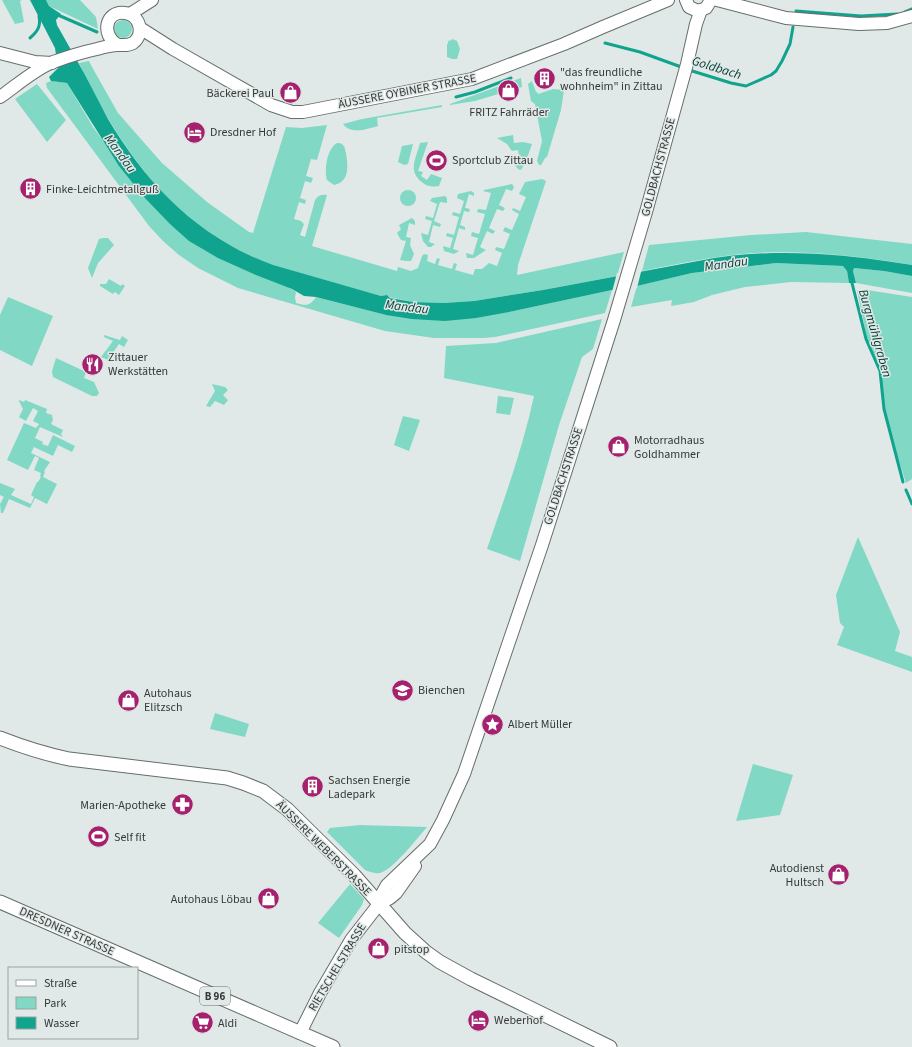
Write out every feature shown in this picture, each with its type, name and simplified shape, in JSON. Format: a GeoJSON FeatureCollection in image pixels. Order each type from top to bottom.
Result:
{"type":"FeatureCollection","features":[{"type":"Feature","properties":{"kind":"main road","name":"ÄUSSERE OYBINER STRASSE"},"geometry":{"type":"LineString","coordinates":[[136,26],[271,106],[292,112],[303,112],[472,79],[564,44],[668,0]]}},
{"type":"Feature","properties":{"kind":"main road"},"geometry":{"type":"LineString","coordinates":[[674,0],[786,18],[859,24],[887,23],[912,16]]}},
{"type":"Feature","properties":{"kind":"main road"},"geometry":{"type":"LineString","coordinates":[[0,97],[37,66],[96,49],[127,45],[151,1]]}},
{"type":"Feature","properties":{"kind":"main road","name":"GOLDBACHSTRASSE"},"geometry":{"type":"LineString","coordinates":[[379,904],[387,885],[430,844],[444,820],[467,766],[617,312],[686,67],[696,24],[703,4]]}},
{"type":"Feature","properties":{"kind":"main road"},"geometry":{"type":"LineString","coordinates":[[96,49],[107,33],[108,23],[115,15],[120,13],[136,26]]}},
{"type":"Feature","properties":{"kind":"main road"},"geometry":{"type":"LineString","coordinates":[[107,33],[110,40],[118,45]]}},
{"type":"Feature","properties":{"kind":"main road"},"geometry":{"type":"LineString","coordinates":[[0,53],[37,66]]}},
{"type":"Feature","properties":{"kind":"main road","name":"ÄUSSERE WEBERSTRASSE"},"geometry":{"type":"LineString","coordinates":[[0,738],[41,752],[69,759],[227,778],[263,791],[287,809],[354,876],[405,933],[426,952],[440,962],[471,979],[610,1047]]}},
{"type":"Feature","properties":{"kind":"main road","name":"DRESDNER STRASSE"},"geometry":{"type":"LineString","coordinates":[[0,902],[333,1047]]}},
{"type":"Feature","properties":{"kind":"main road","name":"RIETSCHELSTRASSE"},"geometry":{"type":"LineString","coordinates":[[300,1033],[333,970],[352,940],[379,904]]}},
{"type":"Feature","properties":{"kind":"green space"},"geometry":{"type":"Polygon","coordinates":[[[2,0],[22,0],[20,1],[24,22],[15,24],[2,0]]]}},
{"type":"Feature","properties":{"kind":"green space"},"geometry":{"type":"Polygon","coordinates":[[[46,0],[80,0],[96,17],[98,29],[49,6],[46,0]]]}},
{"type":"Feature","properties":{"kind":"green space"},"geometry":{"type":"Polygon","coordinates":[[[119,20],[127,20],[132,25],[130,36],[127,38],[119,38],[114,33],[114,25],[119,20]]]}},
{"type":"Feature","properties":{"kind":"green space"},"geometry":{"type":"Polygon","coordinates":[[[452,39],[457,41],[460,49],[457,59],[447,57],[447,45],[449,40],[451,41],[452,39]]]}},
{"type":"Feature","properties":{"kind":"green space"},"geometry":{"type":"Polygon","coordinates":[[[89,61],[118,113],[162,163],[207,202],[249,232],[253,233],[286,127],[302,128],[327,125],[317,160],[311,159],[306,176],[313,178],[311,183],[305,181],[300,198],[306,200],[305,204],[299,202],[294,219],[301,221],[304,224],[300,235],[305,237],[315,200],[320,195],[327,195],[312,246],[397,271],[398,267],[411,271],[418,268],[424,254],[428,255],[427,261],[435,264],[437,258],[440,259],[438,265],[452,269],[454,263],[457,264],[455,270],[473,275],[475,269],[482,269],[489,263],[497,266],[502,253],[495,250],[496,247],[504,249],[510,234],[503,231],[505,227],[512,230],[519,214],[512,210],[513,208],[520,211],[526,197],[519,194],[525,182],[542,179],[546,181],[518,265],[517,275],[624,252],[617,276],[474,301],[444,303],[413,302],[389,297],[387,295],[381,296],[264,262],[234,248],[191,219],[155,184],[124,143],[101,106],[79,63],[89,61]]]}},
{"type":"Feature","properties":{"kind":"green space"},"geometry":{"type":"Polygon","coordinates":[[[521,78],[522,87],[475,101],[450,105],[450,104],[521,78]]]}},
{"type":"Feature","properties":{"kind":"green space"},"geometry":{"type":"Polygon","coordinates":[[[51,81],[67,83],[93,127],[144,197],[296,292],[296,303],[302,305],[308,304],[316,297],[386,315],[509,312],[612,290],[605,313],[495,337],[434,338],[385,331],[238,288],[198,268],[179,255],[149,226],[47,88],[46,83],[51,81]]]}},
{"type":"Feature","properties":{"kind":"green space"},"geometry":{"type":"Polygon","coordinates":[[[532,81],[538,94],[553,89],[564,90],[561,110],[547,157],[541,165],[539,165],[537,161],[542,141],[535,104],[531,101],[528,84],[532,81]]]}},
{"type":"Feature","properties":{"kind":"green space"},"geometry":{"type":"Polygon","coordinates":[[[37,84],[66,120],[47,142],[15,99],[37,84]]]}},
{"type":"Feature","properties":{"kind":"green space"},"geometry":{"type":"Polygon","coordinates":[[[442,105],[442,107],[377,118],[378,126],[364,130],[350,129],[343,124],[362,119],[442,105]]]}},
{"type":"Feature","properties":{"kind":"green space"},"geometry":{"type":"Polygon","coordinates":[[[513,135],[514,143],[523,142],[532,144],[521,170],[514,164],[520,162],[518,150],[512,151],[507,144],[497,138],[513,135]]]}},
{"type":"Feature","properties":{"kind":"green space"},"geometry":{"type":"Polygon","coordinates":[[[428,142],[418,171],[423,172],[421,176],[427,180],[431,174],[442,178],[439,186],[435,187],[425,184],[418,178],[414,169],[420,143],[428,142]]]}},
{"type":"Feature","properties":{"kind":"green space"},"geometry":{"type":"Polygon","coordinates":[[[337,143],[342,144],[345,148],[347,173],[343,181],[334,185],[327,180],[326,165],[331,150],[337,143]]]}},
{"type":"Feature","properties":{"kind":"green space"},"geometry":{"type":"Polygon","coordinates":[[[413,144],[408,164],[404,165],[398,162],[402,146],[413,144]]]}},
{"type":"Feature","properties":{"kind":"green space"},"geometry":{"type":"Polygon","coordinates":[[[512,184],[514,187],[512,191],[506,189],[499,205],[505,208],[503,211],[497,209],[489,228],[495,231],[493,234],[487,231],[480,247],[486,250],[474,258],[467,258],[466,253],[473,255],[478,238],[471,236],[472,232],[479,234],[485,214],[477,212],[478,209],[486,210],[491,193],[483,191],[512,184]]]}},
{"type":"Feature","properties":{"kind":"green space"},"geometry":{"type":"Polygon","coordinates":[[[408,190],[414,192],[416,198],[414,204],[408,206],[402,204],[400,198],[402,192],[408,190]]]}},
{"type":"Feature","properties":{"kind":"green space"},"geometry":{"type":"Polygon","coordinates":[[[471,191],[474,193],[474,196],[469,194],[465,208],[470,209],[469,212],[464,211],[460,225],[465,227],[465,230],[459,228],[453,249],[459,251],[454,254],[444,251],[443,246],[450,248],[453,238],[446,236],[447,233],[454,235],[459,217],[452,215],[453,212],[460,214],[464,201],[457,198],[458,194],[471,191]]]}},
{"type":"Feature","properties":{"kind":"green space"},"geometry":{"type":"Polygon","coordinates":[[[445,196],[447,198],[447,203],[440,202],[434,221],[441,224],[440,227],[433,225],[429,242],[435,244],[428,247],[423,241],[421,233],[428,235],[432,221],[425,219],[426,216],[433,218],[437,204],[430,201],[432,198],[445,196]]]}},
{"type":"Feature","properties":{"kind":"green space"},"geometry":{"type":"Polygon","coordinates":[[[412,218],[415,221],[415,225],[409,223],[406,237],[411,238],[410,245],[414,254],[411,261],[400,260],[406,241],[401,240],[397,233],[401,229],[399,225],[412,218]]]}},
{"type":"Feature","properties":{"kind":"green space"},"geometry":{"type":"Polygon","coordinates":[[[806,232],[912,244],[912,265],[867,258],[800,252],[777,252],[732,255],[642,271],[649,245],[751,235],[806,232]]]}},
{"type":"Feature","properties":{"kind":"green space"},"geometry":{"type":"Polygon","coordinates":[[[108,238],[114,245],[98,263],[92,278],[88,268],[99,239],[108,238]]]}},
{"type":"Feature","properties":{"kind":"green space"},"geometry":{"type":"Polygon","coordinates":[[[776,263],[843,266],[847,271],[849,283],[791,282],[745,287],[712,295],[694,302],[671,306],[672,300],[631,307],[637,286],[692,273],[776,263]]]}},
{"type":"Feature","properties":{"kind":"green space"},"geometry":{"type":"Polygon","coordinates":[[[854,268],[912,276],[912,293],[856,283],[853,271],[854,268]]]}},
{"type":"Feature","properties":{"kind":"green space"},"geometry":{"type":"Polygon","coordinates":[[[109,279],[121,286],[122,284],[125,286],[119,295],[115,292],[113,294],[100,286],[100,284],[106,284],[109,279]]]}},
{"type":"Feature","properties":{"kind":"green space"},"geometry":{"type":"Polygon","coordinates":[[[857,290],[867,290],[912,297],[912,479],[906,483],[885,409],[880,368],[867,339],[857,290]]]}},
{"type":"Feature","properties":{"kind":"green space"},"geometry":{"type":"Polygon","coordinates":[[[8,297],[53,316],[32,366],[0,350],[0,315],[8,297]]]}},
{"type":"Feature","properties":{"kind":"green space"},"geometry":{"type":"Polygon","coordinates":[[[602,319],[593,349],[582,357],[559,425],[520,561],[487,549],[519,454],[534,396],[444,378],[446,346],[496,343],[602,319]]]}},
{"type":"Feature","properties":{"kind":"green space"},"geometry":{"type":"Polygon","coordinates":[[[104,335],[120,340],[122,336],[128,340],[124,347],[119,344],[108,360],[101,357],[113,341],[104,337],[104,335]]]}},
{"type":"Feature","properties":{"kind":"green space"},"geometry":{"type":"Polygon","coordinates":[[[56,358],[86,372],[84,378],[94,382],[99,393],[97,396],[92,396],[53,377],[52,371],[56,358]]]}},
{"type":"Feature","properties":{"kind":"green space"},"geometry":{"type":"Polygon","coordinates":[[[212,384],[225,387],[228,390],[223,395],[228,400],[224,405],[215,401],[210,407],[206,406],[215,391],[212,384]]]}},
{"type":"Feature","properties":{"kind":"green space"},"geometry":{"type":"Polygon","coordinates":[[[498,396],[514,398],[510,415],[496,413],[498,396]]]}},
{"type":"Feature","properties":{"kind":"green space"},"geometry":{"type":"Polygon","coordinates":[[[19,400],[24,402],[25,400],[47,409],[46,413],[52,415],[53,420],[51,424],[63,430],[61,434],[63,437],[40,427],[35,438],[43,442],[42,444],[48,446],[53,435],[75,446],[72,452],[58,445],[53,456],[34,447],[31,453],[50,462],[44,471],[43,477],[57,484],[47,504],[35,498],[30,508],[9,499],[3,513],[1,513],[0,504],[4,497],[0,495],[0,483],[15,489],[11,495],[31,504],[34,497],[31,495],[41,477],[41,473],[34,470],[39,458],[35,456],[28,470],[7,460],[24,423],[36,428],[39,424],[33,421],[38,411],[33,408],[26,421],[19,417],[23,409],[19,400]]]}},
{"type":"Feature","properties":{"kind":"green space"},"geometry":{"type":"Polygon","coordinates":[[[403,416],[420,420],[409,451],[394,445],[403,416]]]}},
{"type":"Feature","properties":{"kind":"green space"},"geometry":{"type":"Polygon","coordinates":[[[858,537],[900,632],[895,651],[912,657],[912,672],[837,645],[844,627],[840,623],[836,595],[858,537]]]}},
{"type":"Feature","properties":{"kind":"green space"},"geometry":{"type":"Polygon","coordinates":[[[215,713],[249,724],[245,737],[210,729],[215,713]]]}},
{"type":"Feature","properties":{"kind":"green space"},"geometry":{"type":"Polygon","coordinates":[[[753,764],[793,775],[780,815],[736,821],[753,764]]]}},
{"type":"Feature","properties":{"kind":"green space"},"geometry":{"type":"Polygon","coordinates":[[[360,825],[427,827],[392,866],[385,871],[377,873],[365,870],[327,832],[330,828],[360,825]]]}},
{"type":"Feature","properties":{"kind":"green space"},"geometry":{"type":"Polygon","coordinates":[[[350,884],[364,899],[362,905],[339,938],[318,923],[350,884]]]}},
{"type":"Feature","properties":{"kind":"water","name":"Mandau"},"geometry":{"type":"Polygon","coordinates":[[[30,0],[46,0],[49,6],[61,14],[56,20],[57,25],[108,119],[140,166],[158,188],[199,225],[246,254],[273,265],[381,296],[387,295],[390,298],[413,302],[444,303],[474,301],[543,290],[714,258],[764,253],[838,255],[887,261],[912,265],[912,276],[854,268],[853,271],[856,283],[849,283],[847,271],[843,266],[776,263],[692,273],[637,286],[509,312],[476,318],[445,321],[412,319],[386,315],[316,297],[304,296],[292,289],[218,258],[189,241],[144,197],[119,166],[67,83],[51,81],[49,77],[58,68],[55,48],[30,0]]]}},
{"type":"Feature","properties":{"kind":"pier"},"geometry":{"type":"Polygon","coordinates":[[[642,268],[637,288],[612,292],[617,273],[642,268]]]}},
{"type":"Feature","properties":{"kind":"waterway","name":"Goldbach"},"geometry":{"type":"LineString","coordinates":[[905,12],[912,9]]}},
{"type":"Feature","properties":{"kind":"waterway","name":"Goldbach"},"geometry":{"type":"LineString","coordinates":[[796,11],[861,16],[897,14]]}},
{"type":"Feature","properties":{"kind":"waterway","name":"Goldbach"},"geometry":{"type":"LineString","coordinates":[[58,15],[97,32]]}},
{"type":"Feature","properties":{"kind":"waterway"},"geometry":{"type":"LineString","coordinates":[[30,38],[38,28],[40,23],[39,16]]}},
{"type":"Feature","properties":{"kind":"waterway","name":"Goldbach"},"geometry":{"type":"LineString","coordinates":[[689,70],[746,86],[771,75],[776,71],[790,44],[793,27]]}},
{"type":"Feature","properties":{"kind":"waterway","name":"Goldbach"},"geometry":{"type":"LineString","coordinates":[[605,43],[640,52],[684,68]]}},
{"type":"Feature","properties":{"kind":"waterway","name":"Goldbach"},"geometry":{"type":"LineString","coordinates":[[456,97],[475,92],[511,78]]}},
{"type":"Feature","properties":{"kind":"waterway","name":"Burgmühlgraben"},"geometry":{"type":"LineString","coordinates":[[851,279],[866,339],[880,371],[884,409],[903,482]]}},
{"type":"Feature","properties":{"kind":"waterway","name":"Burgmühlgraben"},"geometry":{"type":"LineString","coordinates":[[906,490],[912,504]]}},
{"type":"Feature","properties":{"kind":"place","name":"\"das freundliche wohnheim\" in Zittau"},"geometry":{"type":"Point","coordinates":[545,79]}},
{"type":"Feature","properties":{"kind":"place","name":"FRITZ Fahrräder"},"geometry":{"type":"Point","coordinates":[509,91]}},
{"type":"Feature","properties":{"kind":"place","name":"Bäckerei Paul"},"geometry":{"type":"Point","coordinates":[290,93]}},
{"type":"Feature","properties":{"kind":"place","name":"Dresdner Hof"},"geometry":{"type":"Point","coordinates":[195,132]}},
{"type":"Feature","properties":{"kind":"place","name":"Sportclub Zittau"},"geometry":{"type":"Point","coordinates":[436,160]}},
{"type":"Feature","properties":{"kind":"place","name":"Finke-Leichtmetallguß"},"geometry":{"type":"Point","coordinates":[31,189]}},
{"type":"Feature","properties":{"kind":"place","name":"Zittauer Werkstätten"},"geometry":{"type":"Point","coordinates":[93,364]}},
{"type":"Feature","properties":{"kind":"place","name":"Motorradhaus Goldhammer"},"geometry":{"type":"Point","coordinates":[618,447]}},
{"type":"Feature","properties":{"kind":"place","name":"Bienchen"},"geometry":{"type":"Point","coordinates":[403,690]}},
{"type":"Feature","properties":{"kind":"place","name":"Autohaus Elitzsch"},"geometry":{"type":"Point","coordinates":[129,700]}},
{"type":"Feature","properties":{"kind":"place","name":"Albert Müller"},"geometry":{"type":"Point","coordinates":[493,724]}},
{"type":"Feature","properties":{"kind":"place","name":"Sachsen Energie Ladepark"},"geometry":{"type":"Point","coordinates":[313,787]}},
{"type":"Feature","properties":{"kind":"place","name":"Marien-Apotheke"},"geometry":{"type":"Point","coordinates":[182,805]}},
{"type":"Feature","properties":{"kind":"place","name":"Self fit"},"geometry":{"type":"Point","coordinates":[98,837]}},
{"type":"Feature","properties":{"kind":"place","name":"Autodienst Hultsch"},"geometry":{"type":"Point","coordinates":[839,875]}},
{"type":"Feature","properties":{"kind":"place","name":"Autohaus Löbau"},"geometry":{"type":"Point","coordinates":[268,899]}},
{"type":"Feature","properties":{"kind":"place","name":"pitstop"},"geometry":{"type":"Point","coordinates":[378,949]}},
{"type":"Feature","properties":{"kind":"place","name":"Weberhof"},"geometry":{"type":"Point","coordinates":[478,1020]}},
{"type":"Feature","properties":{"kind":"place","name":"Aldi"},"geometry":{"type":"Point","coordinates":[202,1023]}}]}
